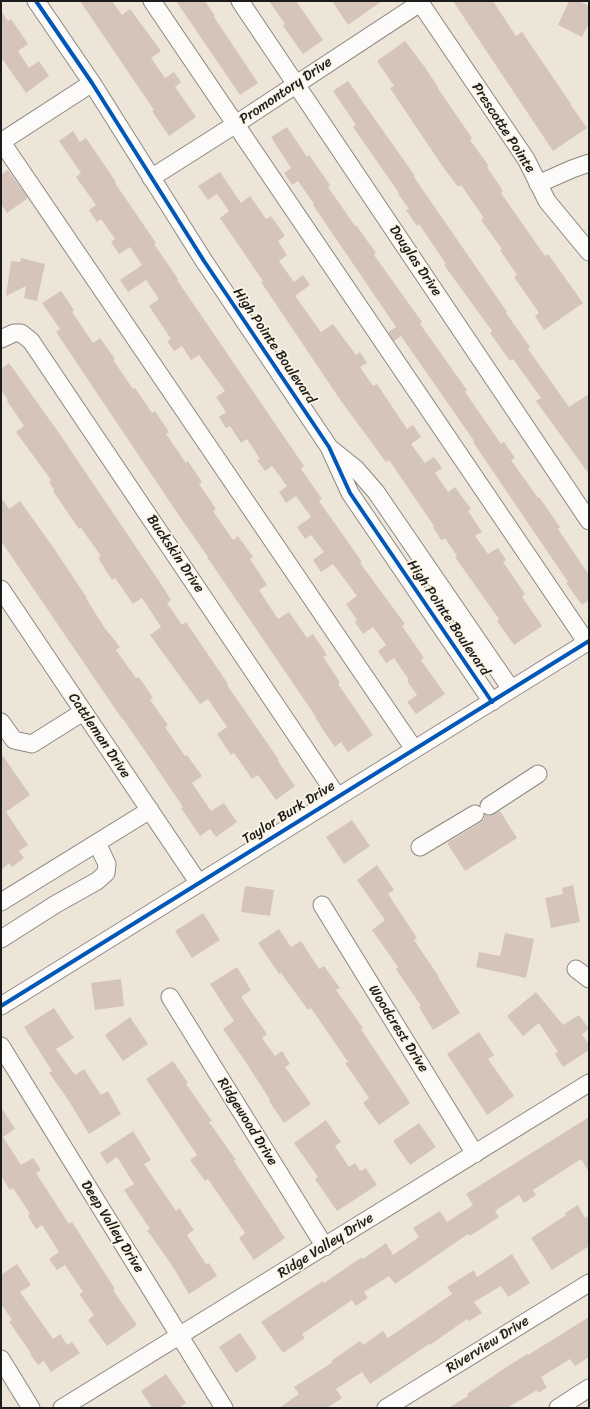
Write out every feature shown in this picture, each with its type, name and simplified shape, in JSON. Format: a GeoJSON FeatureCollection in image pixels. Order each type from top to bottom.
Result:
{"type":"FeatureCollection","features":[{"type":"Feature","properties":{"kind":"street","name":"High Pointe Boulevard"},"geometry":{"type":"LineString","coordinates":[[36,1],[92,83],[238,313],[329,447],[350,493],[492,702]]}},
{"type":"Feature","properties":{"kind":"street"},"geometry":{"type":"LineString","coordinates":[[152,1],[588,642]]}},
{"type":"Feature","properties":{"kind":"street","name":"Douglas Drive"},"geometry":{"type":"LineString","coordinates":[[240,1],[589,522]]}},
{"type":"Feature","properties":{"kind":"street","name":"Promontory Drive"},"geometry":{"type":"LineString","coordinates":[[151,178],[236,124],[420,2]]}},
{"type":"Feature","properties":{"kind":"street","name":"Prescotte Pointe"},"geometry":{"type":"LineString","coordinates":[[420,2],[526,159],[547,201],[589,252]]}},
{"type":"Feature","properties":{"kind":"street"},"geometry":{"type":"LineString","coordinates":[[92,83],[1,141],[414,749]]}},
{"type":"Feature","properties":{"kind":"street"},"geometry":{"type":"LineString","coordinates":[[538,184],[589,163]]}},
{"type":"Feature","properties":{"kind":"street","name":"Buckskin Drive"},"geometry":{"type":"LineString","coordinates":[[1,339],[14,333],[21,333],[31,340],[337,796]]}},
{"type":"Feature","properties":{"kind":"street","name":"High Pointe Boulevard"},"geometry":{"type":"LineString","coordinates":[[329,447],[356,469],[376,492],[511,689]]}},
{"type":"Feature","properties":{"kind":"street","name":"Cattleman Drive"},"geometry":{"type":"LineString","coordinates":[[1,589],[198,882]]}},
{"type":"Feature","properties":{"kind":"street","name":"Taylor Burk Drive"},"geometry":{"type":"LineString","coordinates":[[1,1006],[198,882],[588,642]]}},
{"type":"Feature","properties":{"kind":"street"},"geometry":{"type":"LineString","coordinates":[[1,722],[14,740],[32,744],[83,712]]}},
{"type":"Feature","properties":{"kind":"street"},"geometry":{"type":"LineString","coordinates":[[420,847],[538,774]]}},
{"type":"Feature","properties":{"kind":"street"},"geometry":{"type":"LineString","coordinates":[[1,902],[150,810]]}},
{"type":"Feature","properties":{"kind":"street"},"geometry":{"type":"LineString","coordinates":[[1,939],[56,904],[97,882],[106,873],[107,864],[97,843]]}},
{"type":"Feature","properties":{"kind":"street","name":"Woodcrest Drive"},"geometry":{"type":"LineString","coordinates":[[322,905],[475,1154]]}},
{"type":"Feature","properties":{"kind":"street","name":"Ridgewood Drive"},"geometry":{"type":"LineString","coordinates":[[170,997],[325,1246]]}},
{"type":"Feature","properties":{"kind":"street","name":"Deep Valley Drive"},"geometry":{"type":"LineString","coordinates":[[1,1046],[224,1408]]}},
{"type":"Feature","properties":{"kind":"street","name":"Ridge Valley Drive"},"geometry":{"type":"LineString","coordinates":[[62,1408],[589,1083]]}},
{"type":"Feature","properties":{"kind":"street","name":"Riverview Drive"},"geometry":{"type":"LineString","coordinates":[[386,1408],[589,1283]]}},
{"type":"Feature","properties":{"kind":"street"},"geometry":{"type":"LineString","coordinates":[[1,1359],[31,1408]]}},
{"type":"Feature","properties":{"kind":"street"},"geometry":{"type":"LineString","coordinates":[[558,1408],[589,1388]]}},
{"type":"Feature","properties":{"kind":"building"},"geometry":{"type":"Polygon","coordinates":[[[80,1],[112,1],[122,15],[130,9],[161,51],[151,58],[165,78],[174,72],[181,82],[175,87],[196,117],[169,136],[152,111],[154,110],[80,1]]]}},
{"type":"Feature","properties":{"kind":"building"},"geometry":{"type":"Polygon","coordinates":[[[176,1],[205,1],[258,83],[240,95],[176,1]]]}},
{"type":"Feature","properties":{"kind":"building"},"geometry":{"type":"Polygon","coordinates":[[[269,1],[296,1],[323,40],[303,54],[283,26],[285,24],[269,1]]]}},
{"type":"Feature","properties":{"kind":"building"},"geometry":{"type":"Polygon","coordinates":[[[332,1],[382,1],[348,25],[332,1]]]}},
{"type":"Feature","properties":{"kind":"building"},"geometry":{"type":"Polygon","coordinates":[[[453,1],[493,1],[516,36],[522,32],[587,128],[553,151],[453,1]]]}},
{"type":"Feature","properties":{"kind":"building"},"geometry":{"type":"Polygon","coordinates":[[[569,1],[579,1],[589,6],[589,23],[582,37],[558,25],[569,1]]]}},
{"type":"Feature","properties":{"kind":"building"},"geometry":{"type":"Polygon","coordinates":[[[1,11],[8,21],[11,19],[28,44],[18,51],[29,68],[39,61],[49,76],[26,93],[1,57],[1,11]]]}},
{"type":"Feature","properties":{"kind":"building"},"geometry":{"type":"Polygon","coordinates":[[[405,41],[424,66],[472,138],[470,140],[489,166],[487,167],[503,191],[501,193],[545,256],[548,254],[583,303],[544,330],[535,316],[539,313],[514,277],[517,275],[500,250],[502,249],[481,220],[484,218],[461,185],[458,187],[443,167],[390,88],[394,86],[377,61],[405,41]]]}},
{"type":"Feature","properties":{"kind":"building"},"geometry":{"type":"Polygon","coordinates":[[[348,81],[415,176],[414,177],[530,347],[528,349],[569,407],[589,394],[589,474],[536,401],[541,398],[513,359],[510,361],[490,333],[492,331],[444,265],[446,264],[419,224],[417,226],[406,210],[409,209],[398,194],[399,193],[353,127],[356,125],[333,91],[348,81]]]}},
{"type":"Feature","properties":{"kind":"building"},"geometry":{"type":"Polygon","coordinates":[[[287,127],[307,157],[309,155],[330,185],[328,187],[376,253],[374,255],[422,322],[420,324],[467,390],[465,392],[501,444],[504,442],[515,458],[511,460],[560,527],[558,529],[589,575],[589,600],[582,605],[473,442],[474,441],[401,336],[394,341],[388,332],[396,327],[313,205],[314,204],[298,181],[292,185],[284,173],[291,168],[271,137],[287,127]]]}},
{"type":"Feature","properties":{"kind":"building"},"geometry":{"type":"Polygon","coordinates":[[[73,131],[80,142],[86,138],[116,182],[115,183],[156,243],[154,244],[178,279],[177,280],[304,466],[301,469],[322,499],[319,501],[362,562],[360,563],[405,624],[402,626],[424,658],[421,660],[445,694],[416,714],[407,702],[417,695],[407,681],[409,680],[394,658],[386,663],[378,651],[386,645],[373,627],[363,634],[355,622],[357,620],[346,604],[357,596],[333,564],[321,572],[313,560],[324,552],[311,535],[305,539],[297,527],[311,517],[296,496],[286,503],[279,492],[287,486],[272,466],[265,471],[257,460],[260,459],[247,439],[241,443],[230,426],[226,428],[219,417],[226,412],[216,397],[225,391],[199,355],[191,360],[182,346],[174,351],[167,341],[171,339],[149,306],[159,299],[146,280],[128,292],[120,280],[142,265],[130,247],[119,254],[111,242],[115,239],[101,219],[97,222],[89,210],[96,205],[76,177],[81,173],[59,141],[73,131]]]}},
{"type":"Feature","properties":{"kind":"building"},"geometry":{"type":"Polygon","coordinates":[[[8,170],[28,198],[7,213],[1,204],[1,175],[8,170]]]}},
{"type":"Feature","properties":{"kind":"building"},"geometry":{"type":"Polygon","coordinates":[[[220,172],[241,203],[250,196],[266,219],[271,216],[285,236],[278,241],[287,255],[279,261],[294,282],[303,275],[310,285],[295,296],[321,332],[333,324],[356,355],[360,352],[367,363],[360,367],[373,386],[377,384],[407,429],[413,425],[421,437],[411,444],[425,463],[434,457],[442,468],[435,473],[448,492],[455,487],[471,509],[468,511],[482,532],[475,536],[488,554],[498,548],[506,560],[503,562],[525,594],[522,597],[542,626],[514,645],[497,621],[499,619],[455,557],[457,556],[445,538],[441,540],[433,527],[434,526],[389,460],[386,462],[341,401],[261,282],[263,281],[220,218],[229,211],[217,194],[208,200],[198,186],[220,172]]]}},
{"type":"Feature","properties":{"kind":"building"},"geometry":{"type":"Polygon","coordinates":[[[21,258],[45,264],[37,301],[24,298],[26,286],[6,296],[11,261],[20,262],[21,258]]]}},
{"type":"Feature","properties":{"kind":"building"},"geometry":{"type":"Polygon","coordinates":[[[61,291],[74,310],[72,312],[93,343],[100,338],[133,389],[135,388],[152,413],[155,411],[169,432],[166,434],[186,463],[188,461],[202,482],[199,484],[216,509],[213,511],[233,540],[238,536],[253,557],[250,559],[267,585],[259,590],[278,619],[289,612],[307,638],[313,634],[327,655],[323,657],[340,682],[338,684],[373,735],[348,752],[341,742],[335,747],[323,730],[316,717],[56,332],[60,329],[42,303],[61,291]]]}},
{"type":"Feature","properties":{"kind":"building"},"geometry":{"type":"Polygon","coordinates":[[[9,363],[59,433],[161,584],[171,600],[167,603],[182,625],[186,622],[295,786],[276,800],[258,775],[252,779],[234,753],[231,755],[217,734],[227,727],[208,699],[200,704],[150,635],[161,627],[142,598],[133,604],[115,578],[112,580],[98,558],[101,556],[81,528],[79,529],[53,491],[54,490],[49,482],[51,480],[16,432],[24,426],[1,390],[1,369],[9,363]]]}},
{"type":"Feature","properties":{"kind":"building"},"geometry":{"type":"Polygon","coordinates":[[[1,497],[9,509],[20,501],[87,598],[104,627],[120,647],[116,650],[136,678],[139,677],[153,698],[150,700],[168,725],[165,727],[185,756],[187,755],[202,776],[192,783],[211,811],[224,803],[237,822],[216,837],[210,829],[200,836],[181,808],[183,807],[1,541],[1,497]]]}},
{"type":"Feature","properties":{"kind":"building"},"geometry":{"type":"Polygon","coordinates":[[[1,753],[30,795],[6,812],[28,845],[19,851],[24,858],[12,867],[9,863],[1,870],[1,753]]]}},
{"type":"Feature","properties":{"kind":"building"},"geometry":{"type":"Polygon","coordinates":[[[500,811],[517,838],[465,871],[447,843],[480,823],[484,819],[485,815],[490,816],[500,811]]]}},
{"type":"Feature","properties":{"kind":"building"},"geometry":{"type":"Polygon","coordinates":[[[352,820],[370,846],[344,864],[326,837],[352,820]]]}},
{"type":"Feature","properties":{"kind":"building"},"geometry":{"type":"Polygon","coordinates":[[[377,865],[394,890],[388,894],[417,938],[414,940],[439,977],[460,1013],[433,1030],[419,1007],[421,1006],[396,969],[398,967],[372,930],[385,920],[357,880],[377,865]]]}},
{"type":"Feature","properties":{"kind":"building"},"geometry":{"type":"Polygon","coordinates":[[[573,885],[580,922],[551,928],[545,898],[563,894],[562,888],[573,885]]]}},
{"type":"Feature","properties":{"kind":"building"},"geometry":{"type":"Polygon","coordinates":[[[245,886],[274,890],[270,916],[241,912],[245,886]]]}},
{"type":"Feature","properties":{"kind":"building"},"geometry":{"type":"Polygon","coordinates":[[[203,913],[220,940],[192,958],[175,931],[203,913]]]}},
{"type":"Feature","properties":{"kind":"building"},"geometry":{"type":"Polygon","coordinates":[[[279,929],[291,947],[301,941],[319,969],[324,966],[340,988],[336,990],[363,1028],[361,1029],[410,1103],[379,1125],[363,1103],[369,1098],[345,1063],[348,1062],[311,1008],[308,1010],[281,973],[279,974],[258,943],[279,929]]]}},
{"type":"Feature","properties":{"kind":"building"},"geometry":{"type":"Polygon","coordinates":[[[505,933],[534,939],[526,978],[476,967],[479,952],[500,956],[505,933]]]}},
{"type":"Feature","properties":{"kind":"building"},"geometry":{"type":"Polygon","coordinates":[[[237,967],[251,990],[241,997],[267,1034],[262,1038],[275,1056],[282,1051],[290,1064],[285,1067],[311,1104],[284,1123],[223,1029],[234,1021],[210,984],[237,967]]]}},
{"type":"Feature","properties":{"kind":"building"},"geometry":{"type":"Polygon","coordinates":[[[121,979],[124,1006],[95,1010],[91,983],[121,979]]]}},
{"type":"Feature","properties":{"kind":"building"},"geometry":{"type":"Polygon","coordinates":[[[536,992],[563,1025],[579,1015],[589,1029],[582,1034],[589,1045],[589,1050],[563,1067],[555,1054],[558,1052],[539,1023],[523,1036],[507,1016],[536,992]]]}},
{"type":"Feature","properties":{"kind":"building"},"geometry":{"type":"Polygon","coordinates":[[[54,1008],[74,1038],[56,1049],[75,1075],[84,1069],[101,1095],[108,1091],[121,1114],[89,1134],[67,1098],[49,1073],[52,1071],[24,1027],[54,1008]]]}},
{"type":"Feature","properties":{"kind":"building"},"geometry":{"type":"Polygon","coordinates":[[[130,1017],[148,1044],[123,1061],[105,1035],[130,1017]]]}},
{"type":"Feature","properties":{"kind":"building"},"geometry":{"type":"Polygon","coordinates":[[[479,1032],[494,1055],[488,1059],[514,1096],[487,1115],[447,1054],[479,1032]]]}},
{"type":"Feature","properties":{"kind":"building"},"geometry":{"type":"Polygon","coordinates":[[[173,1061],[188,1083],[186,1084],[212,1121],[209,1122],[236,1160],[234,1161],[285,1238],[254,1260],[239,1238],[245,1233],[208,1179],[205,1181],[190,1160],[197,1155],[146,1079],[173,1061]]]}},
{"type":"Feature","properties":{"kind":"building"},"geometry":{"type":"Polygon","coordinates":[[[1,1107],[15,1129],[3,1137],[21,1165],[33,1158],[41,1170],[36,1173],[69,1224],[72,1222],[115,1289],[113,1290],[137,1325],[107,1346],[88,1320],[94,1315],[79,1294],[83,1292],[65,1265],[57,1270],[49,1259],[59,1252],[42,1225],[36,1229],[28,1216],[30,1214],[13,1188],[10,1190],[1,1176],[1,1107]]]}},
{"type":"Feature","properties":{"kind":"building"},"geometry":{"type":"Polygon","coordinates":[[[589,1117],[589,1172],[581,1159],[533,1190],[536,1195],[524,1203],[519,1195],[495,1211],[499,1217],[470,1236],[468,1234],[395,1284],[389,1276],[364,1292],[368,1298],[356,1306],[352,1300],[302,1334],[305,1338],[283,1353],[261,1322],[323,1281],[324,1283],[362,1257],[363,1259],[386,1243],[393,1255],[419,1237],[413,1228],[440,1211],[447,1222],[473,1205],[466,1194],[589,1117]]]}},
{"type":"Feature","properties":{"kind":"building"},"geometry":{"type":"Polygon","coordinates":[[[326,1120],[341,1142],[335,1146],[349,1167],[355,1163],[360,1171],[366,1168],[377,1185],[337,1211],[315,1179],[318,1177],[294,1143],[326,1120]]]}},
{"type":"Feature","properties":{"kind":"building"},"geometry":{"type":"Polygon","coordinates":[[[419,1123],[436,1147],[410,1165],[393,1141],[419,1123]]]}},
{"type":"Feature","properties":{"kind":"building"},"geometry":{"type":"Polygon","coordinates":[[[133,1131],[151,1160],[144,1164],[176,1211],[179,1208],[194,1230],[187,1235],[206,1264],[209,1263],[217,1276],[189,1294],[173,1267],[147,1230],[150,1229],[124,1190],[134,1184],[117,1157],[107,1164],[100,1153],[133,1131]]]}},
{"type":"Feature","properties":{"kind":"building"},"geometry":{"type":"Polygon","coordinates":[[[578,1205],[585,1218],[589,1216],[589,1246],[552,1270],[531,1238],[566,1215],[565,1213],[578,1205]]]}},
{"type":"Feature","properties":{"kind":"building"},"geometry":{"type":"Polygon","coordinates":[[[512,1254],[530,1283],[508,1297],[501,1286],[474,1302],[482,1313],[469,1321],[467,1319],[370,1384],[362,1372],[336,1389],[342,1398],[327,1408],[279,1408],[299,1394],[294,1387],[333,1362],[331,1361],[360,1341],[363,1345],[383,1331],[388,1338],[452,1294],[447,1287],[474,1270],[477,1277],[512,1254]]]}},
{"type":"Feature","properties":{"kind":"building"},"geometry":{"type":"Polygon","coordinates":[[[17,1264],[31,1285],[20,1292],[53,1339],[60,1334],[67,1345],[72,1342],[80,1353],[51,1372],[44,1361],[38,1365],[9,1322],[12,1320],[1,1304],[1,1275],[17,1264]]]}},
{"type":"Feature","properties":{"kind":"building"},"geometry":{"type":"Polygon","coordinates":[[[589,1317],[589,1357],[575,1366],[570,1359],[541,1377],[547,1388],[538,1393],[537,1390],[507,1408],[448,1408],[468,1396],[467,1394],[502,1370],[589,1317]]]}},
{"type":"Feature","properties":{"kind":"building"},"geometry":{"type":"Polygon","coordinates":[[[240,1333],[257,1358],[236,1373],[219,1347],[240,1333]]]}},
{"type":"Feature","properties":{"kind":"building"},"geometry":{"type":"Polygon","coordinates":[[[166,1374],[186,1403],[179,1408],[152,1408],[141,1391],[166,1374]]]}},
{"type":"Feature","properties":{"kind":"cycle path"},"geometry":{"type":"LineString","coordinates":[[36,1],[92,83],[204,261],[329,447],[350,493],[492,702]]}},
{"type":"Feature","properties":{"kind":"cycle path"},"geometry":{"type":"LineString","coordinates":[[1,1006],[589,641]]}}]}
